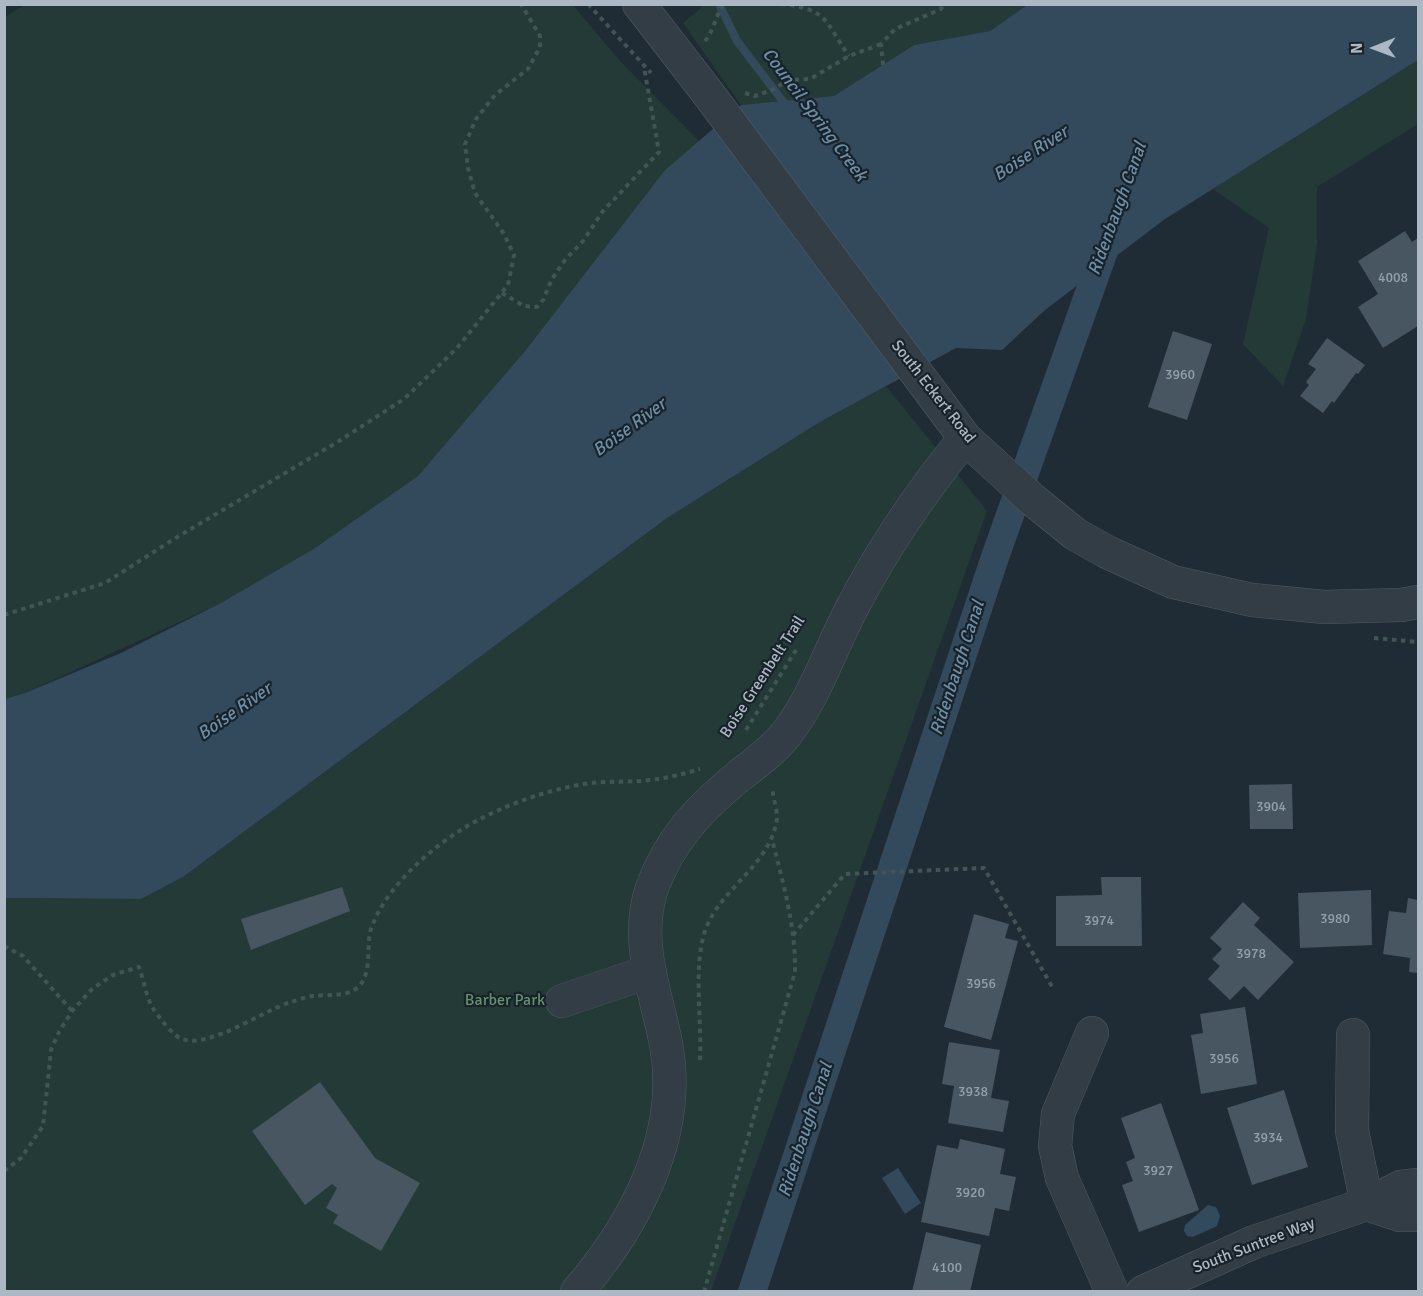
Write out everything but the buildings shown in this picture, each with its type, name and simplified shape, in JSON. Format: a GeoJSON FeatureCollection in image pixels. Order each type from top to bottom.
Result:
{"type":"FeatureCollection","features":[{"type":"Feature","properties":{"kind":"street","name":"South Eckert Road"},"geometry":{"type":"LineString","coordinates":[[639,4],[670,70],[707,92],[965,438],[1033,500],[1076,534],[1107,552],[1173,582],[1252,600],[1324,607],[1419,602]]}},
{"type":"Feature","properties":{"kind":"street"},"geometry":{"type":"LineString","coordinates":[[577,1292],[623,1230],[644,1190],[660,1150],[667,1121],[669,1083],[667,1046],[648,972],[645,948],[646,918],[651,891],[674,843],[693,817],[785,736],[803,709],[878,558],[924,491],[965,438]]}},
{"type":"Feature","properties":{"kind":"street"},"geometry":{"type":"LineString","coordinates":[[562,1001],[648,972]]}},
{"type":"Feature","properties":{"kind":"street"},"geometry":{"type":"LineString","coordinates":[[1092,1033],[1058,1114],[1055,1146],[1062,1178],[1112,1292]]}},
{"type":"Feature","properties":{"kind":"street"},"geometry":{"type":"LineString","coordinates":[[1353,1035],[1352,1131],[1367,1204],[1400,1215],[1419,1215]]}},
{"type":"Feature","properties":{"kind":"street","name":"South Suntree Way"},"geometry":{"type":"LineString","coordinates":[[1143,1292],[1254,1242],[1367,1204],[1401,1187],[1419,1185]]}},
{"type":"Feature","properties":{"kind":"path"},"geometry":{"type":"LineString","coordinates":[[4,615],[105,583],[404,399],[457,348],[508,285],[514,255],[504,234],[475,193],[468,168],[465,144],[476,119],[495,95],[528,69],[540,47],[540,36],[521,4]]}},
{"type":"Feature","properties":{"kind":"path"},"geometry":{"type":"LineString","coordinates":[[502,293],[524,306],[537,307],[543,300],[552,279],[583,241],[603,211],[659,152],[644,65],[588,4]]}},
{"type":"Feature","properties":{"kind":"path"},"geometry":{"type":"LineString","coordinates":[[644,65],[670,70],[708,37],[714,19],[723,4]]}},
{"type":"Feature","properties":{"kind":"path"},"geometry":{"type":"LineString","coordinates":[[781,4],[815,11],[827,21],[849,56]]}},
{"type":"Feature","properties":{"kind":"path"},"geometry":{"type":"LineString","coordinates":[[739,91],[755,96],[774,89],[788,80],[810,79],[849,56],[881,44],[895,29],[941,9],[944,4]]}},
{"type":"Feature","properties":{"kind":"path"},"geometry":{"type":"LineString","coordinates":[[881,44],[883,65]]}},
{"type":"Feature","properties":{"kind":"path","name":"Boise Greenbelt Trail"},"geometry":{"type":"LineString","coordinates":[[741,737],[799,646]]}},
{"type":"Feature","properties":{"kind":"path"},"geometry":{"type":"LineString","coordinates":[[4,1171],[21,1158],[43,1126],[51,1050],[59,1032],[72,1011],[92,989],[114,975],[139,967],[153,1008],[181,1039],[201,1040],[216,1037],[275,1007],[311,996],[336,995],[353,991],[362,984],[368,964],[367,946],[376,917],[391,894],[432,849],[469,825],[518,800],[584,784],[666,778],[699,769],[708,764]]}},
{"type":"Feature","properties":{"kind":"path"},"geometry":{"type":"LineString","coordinates":[[700,1067],[700,948],[706,927],[719,906],[767,849],[777,823],[773,793],[768,786]]}},
{"type":"Feature","properties":{"kind":"path"},"geometry":{"type":"LineString","coordinates":[[704,1292],[795,972],[793,935],[771,837]]}},
{"type":"Feature","properties":{"kind":"path"},"geometry":{"type":"LineString","coordinates":[[793,935],[845,874],[984,868],[1054,990]]}},
{"type":"Feature","properties":{"kind":"path"},"geometry":{"type":"LineString","coordinates":[[4,946],[23,956],[72,1011]]}},
{"type":"Feature","properties":{"kind":"green space"},"geometry":{"type":"Polygon","coordinates":[[[26,4],[573,5],[620,61],[699,141],[665,170],[525,351],[418,476],[315,548],[221,603],[25,693],[5,699],[5,17],[26,4]]]}},
{"type":"Feature","properties":{"kind":"green space"},"geometry":{"type":"Polygon","coordinates":[[[699,5],[1027,5],[990,31],[914,45],[834,96],[741,105],[683,23],[701,8],[699,5]]]}},
{"type":"Feature","properties":{"kind":"green space"},"geometry":{"type":"Polygon","coordinates":[[[1418,60],[1418,124],[1317,187],[1317,244],[1306,319],[1283,386],[1243,344],[1269,228],[1213,189],[1418,60]]]}},
{"type":"Feature","properties":{"kind":"green space","name":"Barber Park"},"geometry":{"type":"Polygon","coordinates":[[[886,386],[987,511],[711,1291],[5,1292],[5,898],[141,899],[183,877],[667,518],[820,422],[886,386]]]}},
{"type":"Feature","properties":{"kind":"water","name":"Boise River"},"geometry":{"type":"Polygon","coordinates":[[[1027,5],[1418,5],[1418,60],[1165,219],[1045,310],[1002,350],[956,348],[820,422],[667,518],[183,877],[141,899],[5,898],[5,699],[121,653],[221,603],[315,548],[418,476],[525,351],[665,170],[741,105],[834,96],[914,45],[990,31],[1027,5]]]}},
{"type":"Feature","properties":{"kind":"water"},"geometry":{"type":"Polygon","coordinates":[[[898,1168],[921,1203],[905,1214],[882,1178],[898,1168]]]}},
{"type":"Feature","properties":{"kind":"water"},"geometry":{"type":"Polygon","coordinates":[[[1208,1205],[1216,1207],[1220,1216],[1217,1226],[1193,1237],[1187,1236],[1184,1231],[1185,1225],[1208,1205]]]}},
{"type":"Feature","properties":{"kind":"waterway","name":"Council Spring Creek"},"geometry":{"type":"LineString","coordinates":[[719,4],[737,41],[788,108]]}},
{"type":"Feature","properties":{"kind":"waterway","name":"Ridenbaugh Canal"},"geometry":{"type":"LineString","coordinates":[[752,1292],[994,560],[1110,234]]}}]}
